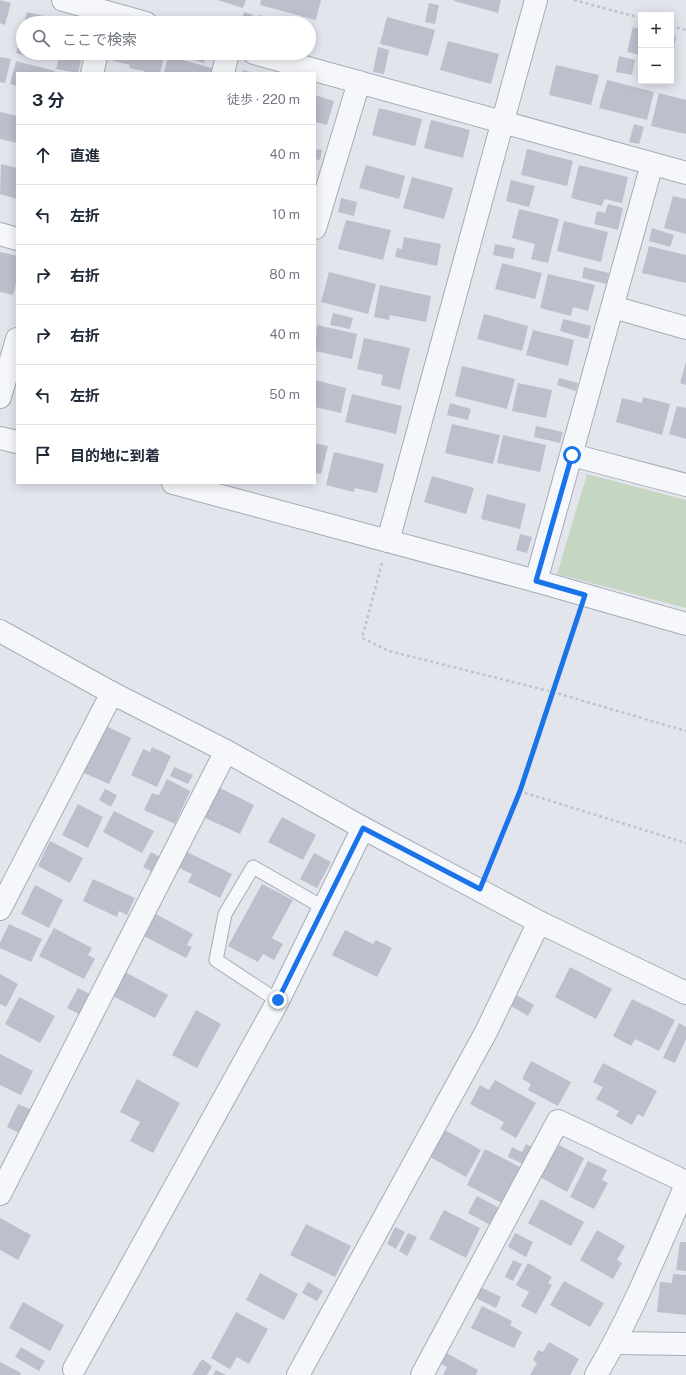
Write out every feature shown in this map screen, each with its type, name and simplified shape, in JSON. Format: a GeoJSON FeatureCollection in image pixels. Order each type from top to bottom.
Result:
{"type":"FeatureCollection","features":[{"type":"Feature","properties":{"kind":"street"},"geometry":{"type":"LineString","coordinates":[[63,0],[122,16]]}},
{"type":"Feature","properties":{"kind":"street"},"geometry":{"type":"LineString","coordinates":[[388,541],[536,0]]}},
{"type":"Feature","properties":{"kind":"street"},"geometry":{"type":"LineString","coordinates":[[92,72],[96,60]]}},
{"type":"Feature","properties":{"kind":"street"},"geometry":{"type":"LineString","coordinates":[[223,72],[226,60]]}},
{"type":"Feature","properties":{"kind":"street"},"geometry":{"type":"LineString","coordinates":[[279,60],[686,173]]}},
{"type":"Feature","properties":{"kind":"street"},"geometry":{"type":"LineString","coordinates":[[316,225],[359,82]]}},
{"type":"Feature","properties":{"kind":"street"},"geometry":{"type":"LineString","coordinates":[[536,581],[652,164]]}},
{"type":"Feature","properties":{"kind":"street"},"geometry":{"type":"LineString","coordinates":[[0,234],[16,239]]}},
{"type":"Feature","properties":{"kind":"street"},"geometry":{"type":"LineString","coordinates":[[613,307],[686,328]]}},
{"type":"Feature","properties":{"kind":"street"},"geometry":{"type":"LineString","coordinates":[[0,396],[16,342]]}},
{"type":"Feature","properties":{"kind":"street"},"geometry":{"type":"LineString","coordinates":[[0,438],[16,442]]}},
{"type":"Feature","properties":{"kind":"street"},"geometry":{"type":"LineString","coordinates":[[572,455],[686,485]]}},
{"type":"Feature","properties":{"kind":"street"},"geometry":{"type":"LineString","coordinates":[[180,484],[240,491],[388,541],[686,624]]}},
{"type":"Feature","properties":{"kind":"street"},"geometry":{"type":"LineString","coordinates":[[0,631],[112,693],[226,751],[363,828],[480,889],[539,922],[686,993]]}},
{"type":"Feature","properties":{"kind":"street"},"geometry":{"type":"LineString","coordinates":[[0,909],[112,693]]}},
{"type":"Feature","properties":{"kind":"street"},"geometry":{"type":"LineString","coordinates":[[0,1194],[226,751]]}},
{"type":"Feature","properties":{"kind":"street"},"geometry":{"type":"LineString","coordinates":[[74,1369],[278,1000],[363,828]]}},
{"type":"Feature","properties":{"kind":"street"},"geometry":{"type":"LineString","coordinates":[[298,1375],[486,1032],[539,922]]}},
{"type":"Feature","properties":{"kind":"street"},"geometry":{"type":"LineString","coordinates":[[422,1375],[558,1121],[686,1184],[647,1276],[615,1343],[596,1375]]}},
{"type":"Feature","properties":{"kind":"street"},"geometry":{"type":"LineString","coordinates":[[615,1343],[686,1344]]}},
{"type":"Feature","properties":{"kind":"lane"},"geometry":{"type":"LineString","coordinates":[[278,1000],[216,960],[225,914],[253,867],[324,908]]}},
{"type":"Feature","properties":{"kind":"path"},"geometry":{"type":"LineString","coordinates":[[574,0],[638,17]]}},
{"type":"Feature","properties":{"kind":"path"},"geometry":{"type":"LineString","coordinates":[[674,27],[686,30]]}},
{"type":"Feature","properties":{"kind":"path"},"geometry":{"type":"LineString","coordinates":[[388,541],[362,638],[389,651],[553,692],[686,731]]}},
{"type":"Feature","properties":{"kind":"path"},"geometry":{"type":"LineString","coordinates":[[480,889],[520,791],[585,595]]}},
{"type":"Feature","properties":{"kind":"path"},"geometry":{"type":"LineString","coordinates":[[520,791],[686,843]]}},
{"type":"Feature","properties":{"kind":"green space"},"geometry":{"type":"Polygon","coordinates":[[[587,474],[686,500],[686,608],[557,574],[587,474]]]}},
{"type":"Feature","properties":{"kind":"building"},"geometry":{"type":"Polygon","coordinates":[[[0,0],[11,3],[5,25],[0,23],[0,0]]]}},
{"type":"Feature","properties":{"kind":"building"},"geometry":{"type":"Polygon","coordinates":[[[217,0],[246,0],[243,8],[217,0]]]}},
{"type":"Feature","properties":{"kind":"building"},"geometry":{"type":"Polygon","coordinates":[[[261,0],[321,0],[316,20],[316,16],[301,16],[260,5],[261,0]]]}},
{"type":"Feature","properties":{"kind":"building"},"geometry":{"type":"Polygon","coordinates":[[[454,0],[501,0],[498,13],[454,0]]]}},
{"type":"Feature","properties":{"kind":"building"},"geometry":{"type":"Polygon","coordinates":[[[429,3],[439,5],[435,24],[425,22],[429,3]]]}},
{"type":"Feature","properties":{"kind":"building"},"geometry":{"type":"Polygon","coordinates":[[[27,12],[44,16],[26,16],[27,12]]]}},
{"type":"Feature","properties":{"kind":"building"},"geometry":{"type":"Polygon","coordinates":[[[244,12],[253,15],[253,16],[243,16],[244,12]]]}},
{"type":"Feature","properties":{"kind":"building"},"geometry":{"type":"Polygon","coordinates":[[[387,17],[435,30],[428,56],[380,44],[387,17]]]}},
{"type":"Feature","properties":{"kind":"building"},"geometry":{"type":"Polygon","coordinates":[[[633,27],[638,28],[638,54],[627,52],[633,27]]]}},
{"type":"Feature","properties":{"kind":"building"},"geometry":{"type":"Polygon","coordinates":[[[674,37],[676,37],[674,48],[674,37]]]}},
{"type":"Feature","properties":{"kind":"building"},"geometry":{"type":"Polygon","coordinates":[[[448,41],[499,54],[491,84],[440,70],[448,41]]]}},
{"type":"Feature","properties":{"kind":"building"},"geometry":{"type":"Polygon","coordinates":[[[378,47],[389,50],[384,74],[373,72],[378,47]]]}},
{"type":"Feature","properties":{"kind":"building"},"geometry":{"type":"Polygon","coordinates":[[[619,56],[635,60],[632,75],[616,72],[619,56]]]}},
{"type":"Feature","properties":{"kind":"building"},"geometry":{"type":"Polygon","coordinates":[[[0,57],[11,59],[5,83],[0,82],[0,57]]]}},
{"type":"Feature","properties":{"kind":"building"},"geometry":{"type":"Polygon","coordinates":[[[58,60],[81,60],[78,72],[56,69],[58,60]]]}},
{"type":"Feature","properties":{"kind":"building"},"geometry":{"type":"Polygon","coordinates":[[[163,60],[160,72],[144,72],[129,68],[130,65],[114,61],[163,60]]]}},
{"type":"Feature","properties":{"kind":"building"},"geometry":{"type":"Polygon","coordinates":[[[167,60],[183,60],[212,68],[211,72],[164,72],[167,60]]]}},
{"type":"Feature","properties":{"kind":"building"},"geometry":{"type":"Polygon","coordinates":[[[194,60],[205,60],[204,63],[194,60]]]}},
{"type":"Feature","properties":{"kind":"building"},"geometry":{"type":"Polygon","coordinates":[[[16,61],[55,71],[16,72],[16,86],[10,84],[16,61]]]}},
{"type":"Feature","properties":{"kind":"building"},"geometry":{"type":"Polygon","coordinates":[[[556,65],[599,75],[591,105],[549,95],[556,65]]]}},
{"type":"Feature","properties":{"kind":"building"},"geometry":{"type":"Polygon","coordinates":[[[607,80],[654,92],[647,120],[599,108],[607,80]]]}},
{"type":"Feature","properties":{"kind":"building"},"geometry":{"type":"Polygon","coordinates":[[[659,93],[686,100],[686,134],[651,126],[659,93]]]}},
{"type":"Feature","properties":{"kind":"building"},"geometry":{"type":"Polygon","coordinates":[[[316,95],[334,101],[327,125],[316,122],[316,95]]]}},
{"type":"Feature","properties":{"kind":"building"},"geometry":{"type":"Polygon","coordinates":[[[379,108],[422,119],[415,146],[372,135],[379,108]]]}},
{"type":"Feature","properties":{"kind":"building"},"geometry":{"type":"Polygon","coordinates":[[[0,112],[16,116],[16,143],[0,139],[0,112]]]}},
{"type":"Feature","properties":{"kind":"building"},"geometry":{"type":"Polygon","coordinates":[[[431,120],[470,130],[463,158],[424,148],[431,120]]]}},
{"type":"Feature","properties":{"kind":"building"},"geometry":{"type":"Polygon","coordinates":[[[634,124],[644,127],[639,144],[629,142],[634,124]]]}},
{"type":"Feature","properties":{"kind":"building"},"geometry":{"type":"Polygon","coordinates":[[[316,149],[322,150],[320,160],[316,159],[316,149]]]}},
{"type":"Feature","properties":{"kind":"building"},"geometry":{"type":"Polygon","coordinates":[[[527,149],[573,161],[567,186],[521,175],[527,149]]]}},
{"type":"Feature","properties":{"kind":"building"},"geometry":{"type":"Polygon","coordinates":[[[1,164],[16,168],[16,199],[0,194],[1,164]]]}},
{"type":"Feature","properties":{"kind":"building"},"geometry":{"type":"Polygon","coordinates":[[[366,165],[405,176],[399,199],[359,188],[366,165]]]}},
{"type":"Feature","properties":{"kind":"building"},"geometry":{"type":"Polygon","coordinates":[[[579,165],[628,177],[622,203],[604,199],[602,206],[571,198],[579,165]]]}},
{"type":"Feature","properties":{"kind":"building"},"geometry":{"type":"Polygon","coordinates":[[[412,177],[453,188],[444,219],[403,208],[412,177]]]}},
{"type":"Feature","properties":{"kind":"building"},"geometry":{"type":"Polygon","coordinates":[[[511,180],[535,186],[529,207],[506,201],[511,180]]]}},
{"type":"Feature","properties":{"kind":"building"},"geometry":{"type":"Polygon","coordinates":[[[673,196],[686,199],[686,234],[664,228],[673,196]]]}},
{"type":"Feature","properties":{"kind":"building"},"geometry":{"type":"Polygon","coordinates":[[[341,198],[357,202],[354,216],[338,212],[341,198]]]}},
{"type":"Feature","properties":{"kind":"building"},"geometry":{"type":"Polygon","coordinates":[[[608,204],[623,208],[618,230],[594,224],[597,211],[605,213],[608,204]]]}},
{"type":"Feature","properties":{"kind":"building"},"geometry":{"type":"Polygon","coordinates":[[[519,209],[559,219],[548,263],[531,259],[535,244],[512,238],[519,209]]]}},
{"type":"Feature","properties":{"kind":"building"},"geometry":{"type":"Polygon","coordinates":[[[346,220],[391,230],[383,260],[338,249],[346,220]]]}},
{"type":"Feature","properties":{"kind":"building"},"geometry":{"type":"Polygon","coordinates":[[[564,221],[608,232],[601,262],[557,251],[564,221]]]}},
{"type":"Feature","properties":{"kind":"building"},"geometry":{"type":"Polygon","coordinates":[[[652,228],[674,235],[670,247],[649,241],[652,228]]]}},
{"type":"Feature","properties":{"kind":"building"},"geometry":{"type":"Polygon","coordinates":[[[404,237],[441,244],[437,266],[395,257],[397,248],[402,249],[404,237]]]}},
{"type":"Feature","properties":{"kind":"building"},"geometry":{"type":"Polygon","coordinates":[[[495,244],[515,248],[513,259],[493,255],[495,244]]]}},
{"type":"Feature","properties":{"kind":"building"},"geometry":{"type":"Polygon","coordinates":[[[649,246],[686,255],[686,283],[642,273],[649,246]]]}},
{"type":"Feature","properties":{"kind":"building"},"geometry":{"type":"Polygon","coordinates":[[[0,252],[16,256],[16,283],[13,295],[0,292],[0,252]]]}},
{"type":"Feature","properties":{"kind":"building"},"geometry":{"type":"Polygon","coordinates":[[[502,263],[542,273],[535,299],[495,289],[502,263]]]}},
{"type":"Feature","properties":{"kind":"building"},"geometry":{"type":"Polygon","coordinates":[[[584,267],[609,273],[606,284],[582,278],[584,267]]]}},
{"type":"Feature","properties":{"kind":"building"},"geometry":{"type":"Polygon","coordinates":[[[329,272],[376,284],[368,314],[321,302],[329,272]]]}},
{"type":"Feature","properties":{"kind":"building"},"geometry":{"type":"Polygon","coordinates":[[[548,274],[595,285],[588,311],[573,307],[571,316],[540,308],[548,274]]]}},
{"type":"Feature","properties":{"kind":"building"},"geometry":{"type":"Polygon","coordinates":[[[380,285],[431,296],[426,322],[390,315],[389,320],[374,317],[380,285]]]}},
{"type":"Feature","properties":{"kind":"building"},"geometry":{"type":"Polygon","coordinates":[[[333,313],[353,318],[350,329],[330,325],[333,313]]]}},
{"type":"Feature","properties":{"kind":"building"},"geometry":{"type":"Polygon","coordinates":[[[484,314],[528,326],[522,351],[477,339],[484,314]]]}},
{"type":"Feature","properties":{"kind":"building"},"geometry":{"type":"Polygon","coordinates":[[[563,319],[591,326],[588,339],[560,331],[563,319]]]}},
{"type":"Feature","properties":{"kind":"building"},"geometry":{"type":"Polygon","coordinates":[[[317,325],[357,334],[352,359],[316,351],[317,325]]]}},
{"type":"Feature","properties":{"kind":"building"},"geometry":{"type":"Polygon","coordinates":[[[533,330],[574,340],[568,366],[526,355],[533,330]]]}},
{"type":"Feature","properties":{"kind":"building"},"geometry":{"type":"Polygon","coordinates":[[[364,338],[410,348],[400,390],[381,385],[383,375],[357,369],[364,338]]]}},
{"type":"Feature","properties":{"kind":"building"},"geometry":{"type":"Polygon","coordinates":[[[686,362],[686,385],[680,383],[686,362]]]}},
{"type":"Feature","properties":{"kind":"building"},"geometry":{"type":"Polygon","coordinates":[[[462,366],[515,379],[507,409],[455,396],[462,366]]]}},
{"type":"Feature","properties":{"kind":"building"},"geometry":{"type":"Polygon","coordinates":[[[559,378],[578,383],[576,391],[557,385],[559,378]]]}},
{"type":"Feature","properties":{"kind":"building"},"geometry":{"type":"Polygon","coordinates":[[[316,380],[346,388],[341,413],[316,407],[316,380]]]}},
{"type":"Feature","properties":{"kind":"building"},"geometry":{"type":"Polygon","coordinates":[[[518,383],[552,390],[546,418],[512,411],[518,383]]]}},
{"type":"Feature","properties":{"kind":"building"},"geometry":{"type":"Polygon","coordinates":[[[352,394],[402,406],[396,434],[345,422],[352,394]]]}},
{"type":"Feature","properties":{"kind":"building"},"geometry":{"type":"Polygon","coordinates":[[[643,397],[670,404],[662,435],[616,422],[622,398],[642,403],[643,397]]]}},
{"type":"Feature","properties":{"kind":"building"},"geometry":{"type":"Polygon","coordinates":[[[450,403],[471,409],[468,420],[447,415],[450,403]]]}},
{"type":"Feature","properties":{"kind":"building"},"geometry":{"type":"Polygon","coordinates":[[[677,406],[686,408],[686,439],[669,434],[677,406]]]}},
{"type":"Feature","properties":{"kind":"building"},"geometry":{"type":"Polygon","coordinates":[[[452,424],[500,435],[493,464],[445,453],[452,424]]]}},
{"type":"Feature","properties":{"kind":"building"},"geometry":{"type":"Polygon","coordinates":[[[536,426],[563,432],[560,443],[534,437],[536,426]]]}},
{"type":"Feature","properties":{"kind":"building"},"geometry":{"type":"Polygon","coordinates":[[[503,435],[546,445],[540,472],[497,463],[503,435]]]}},
{"type":"Feature","properties":{"kind":"building"},"geometry":{"type":"Polygon","coordinates":[[[316,443],[328,446],[321,474],[316,473],[316,443]]]}},
{"type":"Feature","properties":{"kind":"building"},"geometry":{"type":"Polygon","coordinates":[[[334,452],[384,464],[377,493],[355,488],[354,492],[326,485],[334,452]]]}},
{"type":"Feature","properties":{"kind":"building"},"geometry":{"type":"Polygon","coordinates":[[[432,476],[474,488],[466,514],[424,502],[432,476]]]}},
{"type":"Feature","properties":{"kind":"building"},"geometry":{"type":"Polygon","coordinates":[[[487,494],[526,504],[520,529],[481,519],[487,494]]]}},
{"type":"Feature","properties":{"kind":"building"},"geometry":{"type":"Polygon","coordinates":[[[520,534],[532,537],[527,553],[516,550],[520,534]]]}},
{"type":"Feature","properties":{"kind":"building"},"geometry":{"type":"Polygon","coordinates":[[[106,726],[131,738],[109,784],[84,773],[106,726]]]}},
{"type":"Feature","properties":{"kind":"building"},"geometry":{"type":"Polygon","coordinates":[[[152,747],[171,756],[157,787],[131,775],[143,749],[150,752],[152,747]]]}},
{"type":"Feature","properties":{"kind":"building"},"geometry":{"type":"Polygon","coordinates":[[[174,767],[193,775],[188,784],[170,776],[174,767]]]}},
{"type":"Feature","properties":{"kind":"building"},"geometry":{"type":"Polygon","coordinates":[[[167,779],[190,791],[175,824],[144,810],[152,793],[159,795],[167,779]]]}},
{"type":"Feature","properties":{"kind":"building"},"geometry":{"type":"Polygon","coordinates":[[[220,788],[254,805],[240,834],[205,818],[220,788]]]}},
{"type":"Feature","properties":{"kind":"building"},"geometry":{"type":"Polygon","coordinates":[[[105,789],[117,795],[111,807],[99,800],[105,789]]]}},
{"type":"Feature","properties":{"kind":"building"},"geometry":{"type":"Polygon","coordinates":[[[78,804],[103,817],[88,848],[62,835],[78,804]]]}},
{"type":"Feature","properties":{"kind":"building"},"geometry":{"type":"Polygon","coordinates":[[[114,811],[154,831],[142,853],[103,832],[114,811]]]}},
{"type":"Feature","properties":{"kind":"building"},"geometry":{"type":"Polygon","coordinates":[[[282,817],[316,835],[303,860],[268,842],[282,817]]]}},
{"type":"Feature","properties":{"kind":"building"},"geometry":{"type":"Polygon","coordinates":[[[50,841],[83,858],[70,883],[38,866],[50,841]]]}},
{"type":"Feature","properties":{"kind":"building"},"geometry":{"type":"Polygon","coordinates":[[[185,851],[232,874],[220,898],[188,882],[192,874],[177,867],[185,851]]]}},
{"type":"Feature","properties":{"kind":"building"},"geometry":{"type":"Polygon","coordinates":[[[151,852],[160,857],[153,872],[143,867],[151,852]]]}},
{"type":"Feature","properties":{"kind":"building"},"geometry":{"type":"Polygon","coordinates":[[[314,853],[331,862],[317,888],[300,879],[314,853]]]}},
{"type":"Feature","properties":{"kind":"building"},"geometry":{"type":"Polygon","coordinates":[[[93,879],[135,898],[127,915],[119,911],[117,917],[83,901],[93,879]]]}},
{"type":"Feature","properties":{"kind":"building"},"geometry":{"type":"Polygon","coordinates":[[[262,884],[293,900],[272,938],[283,944],[274,960],[263,954],[258,962],[228,946],[262,884]]]}},
{"type":"Feature","properties":{"kind":"building"},"geometry":{"type":"Polygon","coordinates":[[[35,885],[63,900],[49,928],[21,914],[35,885]]]}},
{"type":"Feature","properties":{"kind":"building"},"geometry":{"type":"Polygon","coordinates":[[[152,912],[193,934],[187,945],[192,947],[186,958],[140,934],[152,912]]]}},
{"type":"Feature","properties":{"kind":"building"},"geometry":{"type":"Polygon","coordinates":[[[9,924],[42,939],[31,962],[0,948],[0,943],[9,924]]]}},
{"type":"Feature","properties":{"kind":"building"},"geometry":{"type":"Polygon","coordinates":[[[54,928],[92,948],[88,955],[95,959],[84,979],[39,956],[54,928]]]}},
{"type":"Feature","properties":{"kind":"building"},"geometry":{"type":"Polygon","coordinates":[[[345,930],[373,944],[376,940],[392,948],[377,977],[332,955],[345,930]]]}},
{"type":"Feature","properties":{"kind":"building"},"geometry":{"type":"Polygon","coordinates":[[[570,967],[612,989],[596,1019],[555,997],[570,967]]]}},
{"type":"Feature","properties":{"kind":"building"},"geometry":{"type":"Polygon","coordinates":[[[121,970],[168,995],[155,1018],[109,994],[121,970]]]}},
{"type":"Feature","properties":{"kind":"building"},"geometry":{"type":"Polygon","coordinates":[[[0,974],[18,984],[6,1007],[0,1004],[0,974]]]}},
{"type":"Feature","properties":{"kind":"building"},"geometry":{"type":"Polygon","coordinates":[[[78,988],[90,994],[79,1014],[67,1008],[78,988]]]}},
{"type":"Feature","properties":{"kind":"building"},"geometry":{"type":"Polygon","coordinates":[[[517,995],[534,1005],[528,1016],[511,1006],[517,995]]]}},
{"type":"Feature","properties":{"kind":"building"},"geometry":{"type":"Polygon","coordinates":[[[19,997],[55,1016],[40,1043],[5,1024],[19,997]]]}},
{"type":"Feature","properties":{"kind":"building"},"geometry":{"type":"Polygon","coordinates":[[[632,999],[675,1020],[659,1051],[635,1039],[631,1046],[613,1036],[632,999]]]}},
{"type":"Feature","properties":{"kind":"building"},"geometry":{"type":"Polygon","coordinates":[[[196,1010],[221,1024],[197,1068],[172,1055],[196,1010]]]}},
{"type":"Feature","properties":{"kind":"building"},"geometry":{"type":"Polygon","coordinates":[[[679,1023],[686,1027],[686,1039],[675,1063],[663,1058],[679,1023]]]}},
{"type":"Feature","properties":{"kind":"building"},"geometry":{"type":"Polygon","coordinates":[[[0,1054],[33,1071],[21,1095],[0,1085],[0,1054]]]}},
{"type":"Feature","properties":{"kind":"building"},"geometry":{"type":"Polygon","coordinates":[[[531,1061],[571,1082],[558,1106],[528,1090],[531,1084],[522,1079],[531,1061]]]}},
{"type":"Feature","properties":{"kind":"building"},"geometry":{"type":"Polygon","coordinates":[[[603,1063],[657,1091],[643,1117],[638,1114],[632,1125],[616,1116],[619,1111],[596,1099],[603,1087],[593,1082],[603,1063]]]}},
{"type":"Feature","properties":{"kind":"building"},"geometry":{"type":"Polygon","coordinates":[[[137,1079],[180,1103],[153,1153],[130,1141],[140,1122],[120,1112],[137,1079]]]}},
{"type":"Feature","properties":{"kind":"building"},"geometry":{"type":"Polygon","coordinates":[[[495,1080],[536,1103],[516,1138],[500,1129],[504,1122],[470,1104],[480,1085],[489,1090],[495,1080]]]}},
{"type":"Feature","properties":{"kind":"building"},"geometry":{"type":"Polygon","coordinates":[[[18,1104],[32,1110],[21,1134],[7,1127],[18,1104]]]}},
{"type":"Feature","properties":{"kind":"building"},"geometry":{"type":"Polygon","coordinates":[[[445,1130],[481,1150],[466,1177],[430,1157],[445,1130]]]}},
{"type":"Feature","properties":{"kind":"building"},"geometry":{"type":"Polygon","coordinates":[[[526,1144],[534,1148],[525,1165],[508,1157],[512,1147],[522,1152],[526,1144]]]}},
{"type":"Feature","properties":{"kind":"building"},"geometry":{"type":"Polygon","coordinates":[[[557,1144],[584,1158],[567,1192],[540,1177],[557,1144]]]}},
{"type":"Feature","properties":{"kind":"building"},"geometry":{"type":"Polygon","coordinates":[[[485,1149],[522,1168],[504,1204],[467,1185],[485,1149]]]}},
{"type":"Feature","properties":{"kind":"building"},"geometry":{"type":"Polygon","coordinates":[[[588,1161],[607,1170],[602,1180],[608,1183],[594,1209],[570,1197],[588,1161]]]}},
{"type":"Feature","properties":{"kind":"building"},"geometry":{"type":"Polygon","coordinates":[[[477,1196],[501,1209],[492,1226],[468,1213],[477,1196]]]}},
{"type":"Feature","properties":{"kind":"building"},"geometry":{"type":"Polygon","coordinates":[[[541,1199],[584,1222],[571,1246],[528,1223],[541,1199]]]}},
{"type":"Feature","properties":{"kind":"building"},"geometry":{"type":"Polygon","coordinates":[[[444,1210],[480,1228],[466,1258],[429,1239],[444,1210]]]}},
{"type":"Feature","properties":{"kind":"building"},"geometry":{"type":"Polygon","coordinates":[[[0,1218],[31,1235],[18,1260],[0,1250],[0,1218]]]}},
{"type":"Feature","properties":{"kind":"building"},"geometry":{"type":"Polygon","coordinates":[[[306,1224],[351,1246],[335,1277],[290,1255],[306,1224]]]}},
{"type":"Feature","properties":{"kind":"building"},"geometry":{"type":"Polygon","coordinates":[[[395,1227],[405,1232],[396,1249],[387,1244],[395,1227]]]}},
{"type":"Feature","properties":{"kind":"building"},"geometry":{"type":"Polygon","coordinates":[[[597,1230],[625,1246],[617,1260],[622,1263],[613,1279],[580,1260],[597,1230]]]}},
{"type":"Feature","properties":{"kind":"building"},"geometry":{"type":"Polygon","coordinates":[[[408,1233],[417,1237],[407,1256],[399,1251],[408,1233]]]}},
{"type":"Feature","properties":{"kind":"building"},"geometry":{"type":"Polygon","coordinates":[[[515,1233],[533,1242],[526,1257],[508,1247],[515,1233]]]}},
{"type":"Feature","properties":{"kind":"building"},"geometry":{"type":"Polygon","coordinates":[[[680,1242],[686,1242],[686,1271],[676,1270],[680,1242]]]}},
{"type":"Feature","properties":{"kind":"building"},"geometry":{"type":"Polygon","coordinates":[[[513,1260],[522,1264],[513,1281],[505,1277],[513,1260]]]}},
{"type":"Feature","properties":{"kind":"building"},"geometry":{"type":"Polygon","coordinates":[[[528,1263],[552,1277],[548,1283],[552,1285],[536,1314],[521,1306],[529,1292],[516,1285],[528,1263]]]}},
{"type":"Feature","properties":{"kind":"building"},"geometry":{"type":"Polygon","coordinates":[[[260,1273],[298,1294],[284,1320],[246,1300],[260,1273]]]}},
{"type":"Feature","properties":{"kind":"building"},"geometry":{"type":"Polygon","coordinates":[[[673,1274],[686,1275],[686,1315],[657,1312],[660,1282],[672,1283],[673,1274]]]}},
{"type":"Feature","properties":{"kind":"building"},"geometry":{"type":"Polygon","coordinates":[[[564,1281],[604,1303],[590,1327],[550,1305],[564,1281]]]}},
{"type":"Feature","properties":{"kind":"building"},"geometry":{"type":"Polygon","coordinates":[[[308,1282],[323,1291],[317,1301],[302,1293],[308,1282]]]}},
{"type":"Feature","properties":{"kind":"building"},"geometry":{"type":"Polygon","coordinates":[[[480,1287],[501,1297],[496,1308],[474,1297],[480,1287]]]}},
{"type":"Feature","properties":{"kind":"building"},"geometry":{"type":"Polygon","coordinates":[[[23,1302],[64,1325],[50,1351],[9,1328],[23,1302]]]}},
{"type":"Feature","properties":{"kind":"building"},"geometry":{"type":"Polygon","coordinates":[[[482,1306],[512,1321],[510,1325],[522,1332],[514,1348],[471,1328],[482,1306]]]}},
{"type":"Feature","properties":{"kind":"building"},"geometry":{"type":"Polygon","coordinates":[[[236,1312],[268,1329],[249,1364],[237,1357],[230,1369],[211,1358],[236,1312]]]}},
{"type":"Feature","properties":{"kind":"building"},"geometry":{"type":"Polygon","coordinates":[[[549,1342],[579,1359],[570,1375],[530,1375],[537,1363],[533,1360],[538,1350],[543,1352],[549,1342]]]}},
{"type":"Feature","properties":{"kind":"building"},"geometry":{"type":"Polygon","coordinates":[[[21,1347],[45,1361],[39,1371],[15,1357],[21,1347]]]}},
{"type":"Feature","properties":{"kind":"building"},"geometry":{"type":"Polygon","coordinates":[[[446,1353],[478,1370],[476,1375],[443,1375],[447,1367],[440,1363],[446,1353]]]}},
{"type":"Feature","properties":{"kind":"building"},"geometry":{"type":"Polygon","coordinates":[[[202,1359],[212,1366],[207,1375],[192,1375],[202,1359]]]}},
{"type":"Feature","properties":{"kind":"building"},"geometry":{"type":"Polygon","coordinates":[[[0,1362],[21,1373],[20,1375],[0,1375],[0,1362]]]}},
{"type":"Feature","properties":{"kind":"building"},"geometry":{"type":"Polygon","coordinates":[[[216,1370],[226,1375],[213,1375],[216,1370]]]}},
{"type":"Feature","properties":{"kind":"route"},"geometry":{"type":"LineString","coordinates":[[278,1000],[363,828],[480,889],[520,791],[585,595],[536,581],[572,455]]}}]}
